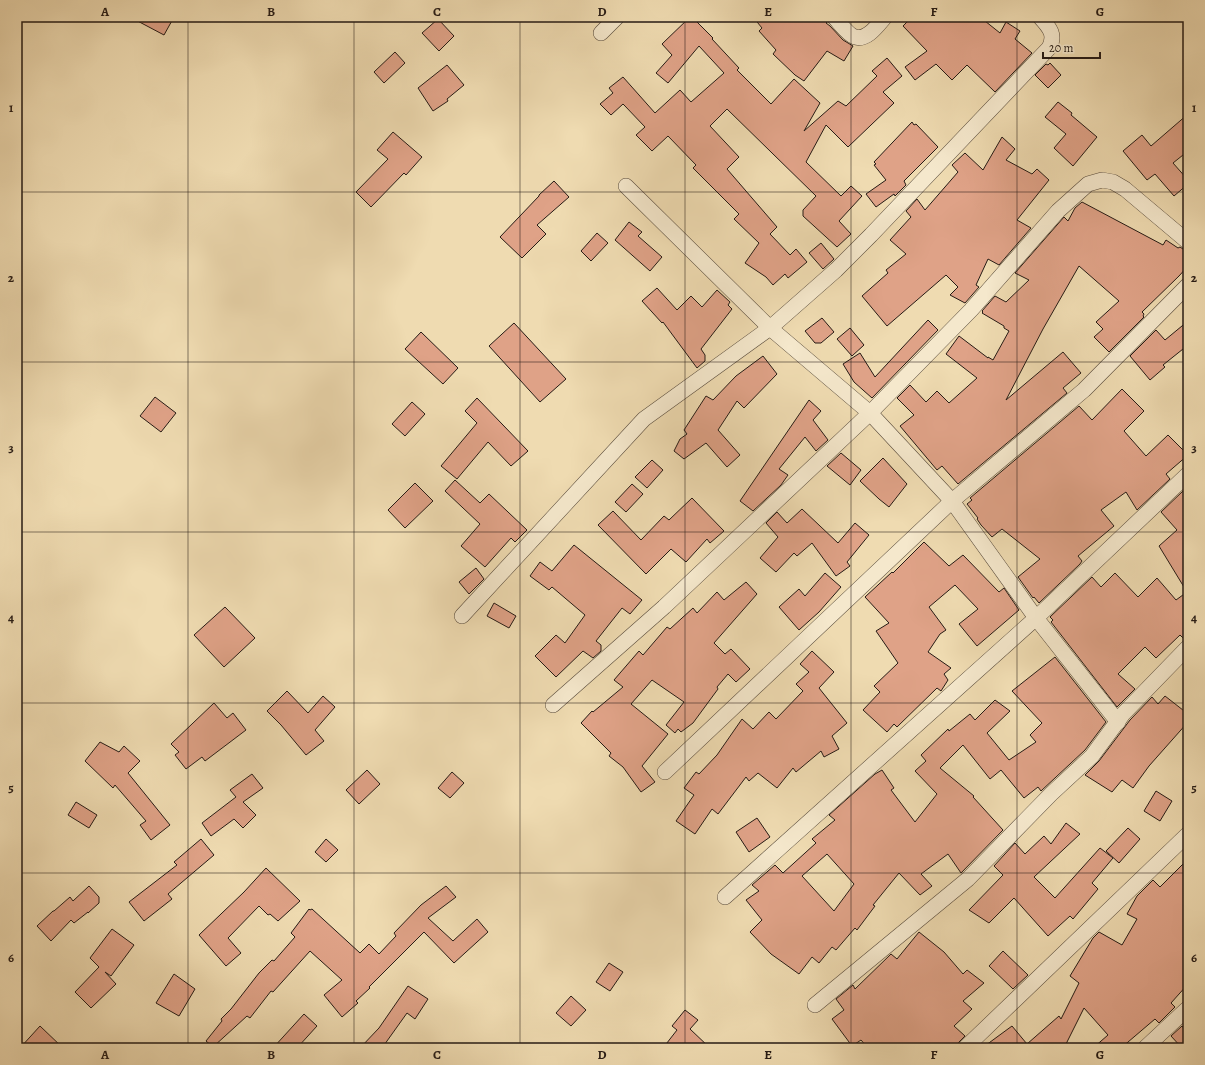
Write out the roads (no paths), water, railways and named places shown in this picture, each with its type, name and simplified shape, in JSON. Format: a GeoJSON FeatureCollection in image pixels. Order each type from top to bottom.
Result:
{"type":"FeatureCollection","features":[{"type":"Feature","properties":{"kind":"street"},"geometry":{"type":"LineString","coordinates":[[601,33],[616,17]]}},
{"type":"Feature","properties":{"kind":"street"},"geometry":{"type":"LineString","coordinates":[[834,17],[854,37],[862,37],[871,32],[885,17]]}},
{"type":"Feature","properties":{"kind":"street"},"geometry":{"type":"LineString","coordinates":[[462,616],[644,419],[770,328],[836,270],[866,240],[1049,48],[1053,41],[1052,35],[1048,25],[1040,17]]}},
{"type":"Feature","properties":{"kind":"street"},"geometry":{"type":"LineString","coordinates":[[553,705],[664,607],[870,414],[971,310],[1058,212],[1088,184],[1102,180],[1113,182],[1125,189],[1188,242]]}},
{"type":"Feature","properties":{"kind":"street"},"geometry":{"type":"LineString","coordinates":[[626,186],[770,328],[870,414],[952,501],[1036,618],[1118,722]]}},
{"type":"Feature","properties":{"kind":"street"},"geometry":{"type":"LineString","coordinates":[[665,772],[952,501],[1084,390],[1188,285]]}},
{"type":"Feature","properties":{"kind":"street"},"geometry":{"type":"LineString","coordinates":[[725,897],[1036,618],[1188,474]]}},
{"type":"Feature","properties":{"kind":"street"},"geometry":{"type":"LineString","coordinates":[[815,1005],[968,879],[1051,794],[1092,756],[1123,714],[1188,647]]}},
{"type":"Feature","properties":{"kind":"street"},"geometry":{"type":"LineString","coordinates":[[965,1048],[1188,834]]}},
{"type":"Feature","properties":{"kind":"street"},"geometry":{"type":"LineString","coordinates":[[1145,1048],[1188,1008]]}}]}
